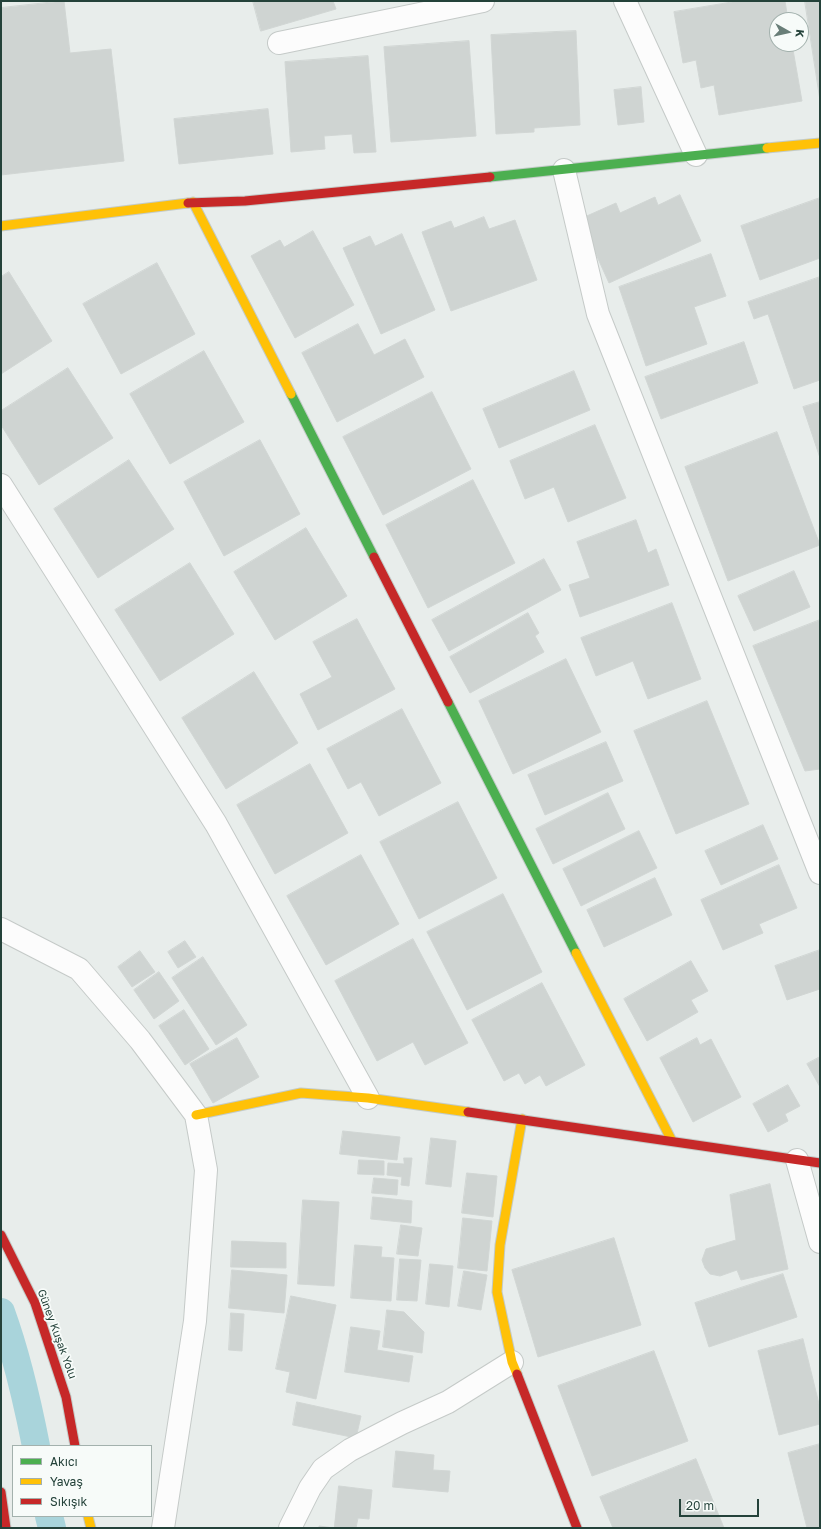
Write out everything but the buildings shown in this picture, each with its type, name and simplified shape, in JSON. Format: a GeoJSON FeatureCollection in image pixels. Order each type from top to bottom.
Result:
{"type":"FeatureCollection","features":[{"type":"Feature","properties":{"kind":"street"},"geometry":{"type":"LineString","coordinates":[[279,43],[483,1]]}},
{"type":"Feature","properties":{"kind":"street"},"geometry":{"type":"LineString","coordinates":[[625,1],[696,155]]}},
{"type":"Feature","properties":{"kind":"street"},"geometry":{"type":"LineString","coordinates":[[1,226],[193,202],[245,201],[820,143]]}},
{"type":"Feature","properties":{"kind":"street"},"geometry":{"type":"LineString","coordinates":[[564,170],[598,314],[820,873]]}},
{"type":"Feature","properties":{"kind":"street"},"geometry":{"type":"LineString","coordinates":[[193,202],[672,1140]]}},
{"type":"Feature","properties":{"kind":"street"},"geometry":{"type":"LineString","coordinates":[[1,486],[216,824],[368,1098]]}},
{"type":"Feature","properties":{"kind":"street"},"geometry":{"type":"LineString","coordinates":[[1,929],[79,969],[140,1040],[196,1115],[206,1170],[196,1321],[164,1528]]}},
{"type":"Feature","properties":{"kind":"street"},"geometry":{"type":"LineString","coordinates":[[196,1115],[301,1093],[368,1098],[672,1140],[820,1163]]}},
{"type":"Feature","properties":{"kind":"street"},"geometry":{"type":"LineString","coordinates":[[522,1119],[500,1245],[497,1292],[512,1362],[577,1528]]}},
{"type":"Feature","properties":{"kind":"street"},"geometry":{"type":"LineString","coordinates":[[797,1160],[820,1242]]}},
{"type":"Feature","properties":{"kind":"street","name":"Güney Kuşak Yolu"},"geometry":{"type":"LineString","coordinates":[[1,1235],[35,1303],[66,1397],[75,1445]]}},
{"type":"Feature","properties":{"kind":"street"},"geometry":{"type":"LineString","coordinates":[[290,1528],[310,1488],[323,1469],[350,1450],[402,1423],[448,1402],[512,1362]]}},
{"type":"Feature","properties":{"kind":"street"},"geometry":{"type":"LineString","coordinates":[[1,1492],[6,1528]]}},
{"type":"Feature","properties":{"kind":"street"},"geometry":{"type":"LineString","coordinates":[[88,1517],[90,1528]]}},
{"type":"Feature","properties":{"kind":"waterway"},"geometry":{"type":"LineString","coordinates":[[1,1312],[21,1378],[36,1445]]}},
{"type":"Feature","properties":{"kind":"waterway"},"geometry":{"type":"LineString","coordinates":[[49,1517],[52,1528]]}},
{"type":"Feature","properties":{"kind":"traffic: fast"},"geometry":{"type":"LineString","coordinates":[[490,177],[767,148]]}},
{"type":"Feature","properties":{"kind":"traffic: fast"},"geometry":{"type":"LineString","coordinates":[[291,394],[374,557]]}},
{"type":"Feature","properties":{"kind":"traffic: fast"},"geometry":{"type":"LineString","coordinates":[[448,702],[576,953]]}},
{"type":"Feature","properties":{"kind":"traffic: slow"},"geometry":{"type":"LineString","coordinates":[[767,148],[820,143]]}},
{"type":"Feature","properties":{"kind":"traffic: slow"},"geometry":{"type":"LineString","coordinates":[[193,202],[291,394]]}},
{"type":"Feature","properties":{"kind":"traffic: slow"},"geometry":{"type":"LineString","coordinates":[[1,226],[188,203]]}},
{"type":"Feature","properties":{"kind":"traffic: slow"},"geometry":{"type":"LineString","coordinates":[[576,953],[672,1141]]}},
{"type":"Feature","properties":{"kind":"traffic: slow"},"geometry":{"type":"LineString","coordinates":[[196,1115],[301,1093],[368,1098],[468,1112]]}},
{"type":"Feature","properties":{"kind":"traffic: slow"},"geometry":{"type":"LineString","coordinates":[[517,1374],[512,1362],[497,1292],[500,1245],[522,1119]]}},
{"type":"Feature","properties":{"kind":"traffic: slow"},"geometry":{"type":"LineString","coordinates":[[88,1517],[91,1528]]}},
{"type":"Feature","properties":{"kind":"traffic: jam"},"geometry":{"type":"LineString","coordinates":[[188,203],[245,201],[490,177]]}},
{"type":"Feature","properties":{"kind":"traffic: jam"},"geometry":{"type":"LineString","coordinates":[[374,557],[448,702]]}},
{"type":"Feature","properties":{"kind":"traffic: jam"},"geometry":{"type":"LineString","coordinates":[[468,1112],[820,1163]]}},
{"type":"Feature","properties":{"kind":"traffic: jam"},"geometry":{"type":"LineString","coordinates":[[1,1235],[35,1303],[66,1397],[75,1445]]}},
{"type":"Feature","properties":{"kind":"traffic: jam"},"geometry":{"type":"LineString","coordinates":[[517,1374],[577,1528]]}},
{"type":"Feature","properties":{"kind":"traffic: jam"},"geometry":{"type":"LineString","coordinates":[[1,1492],[6,1528]]}}]}
